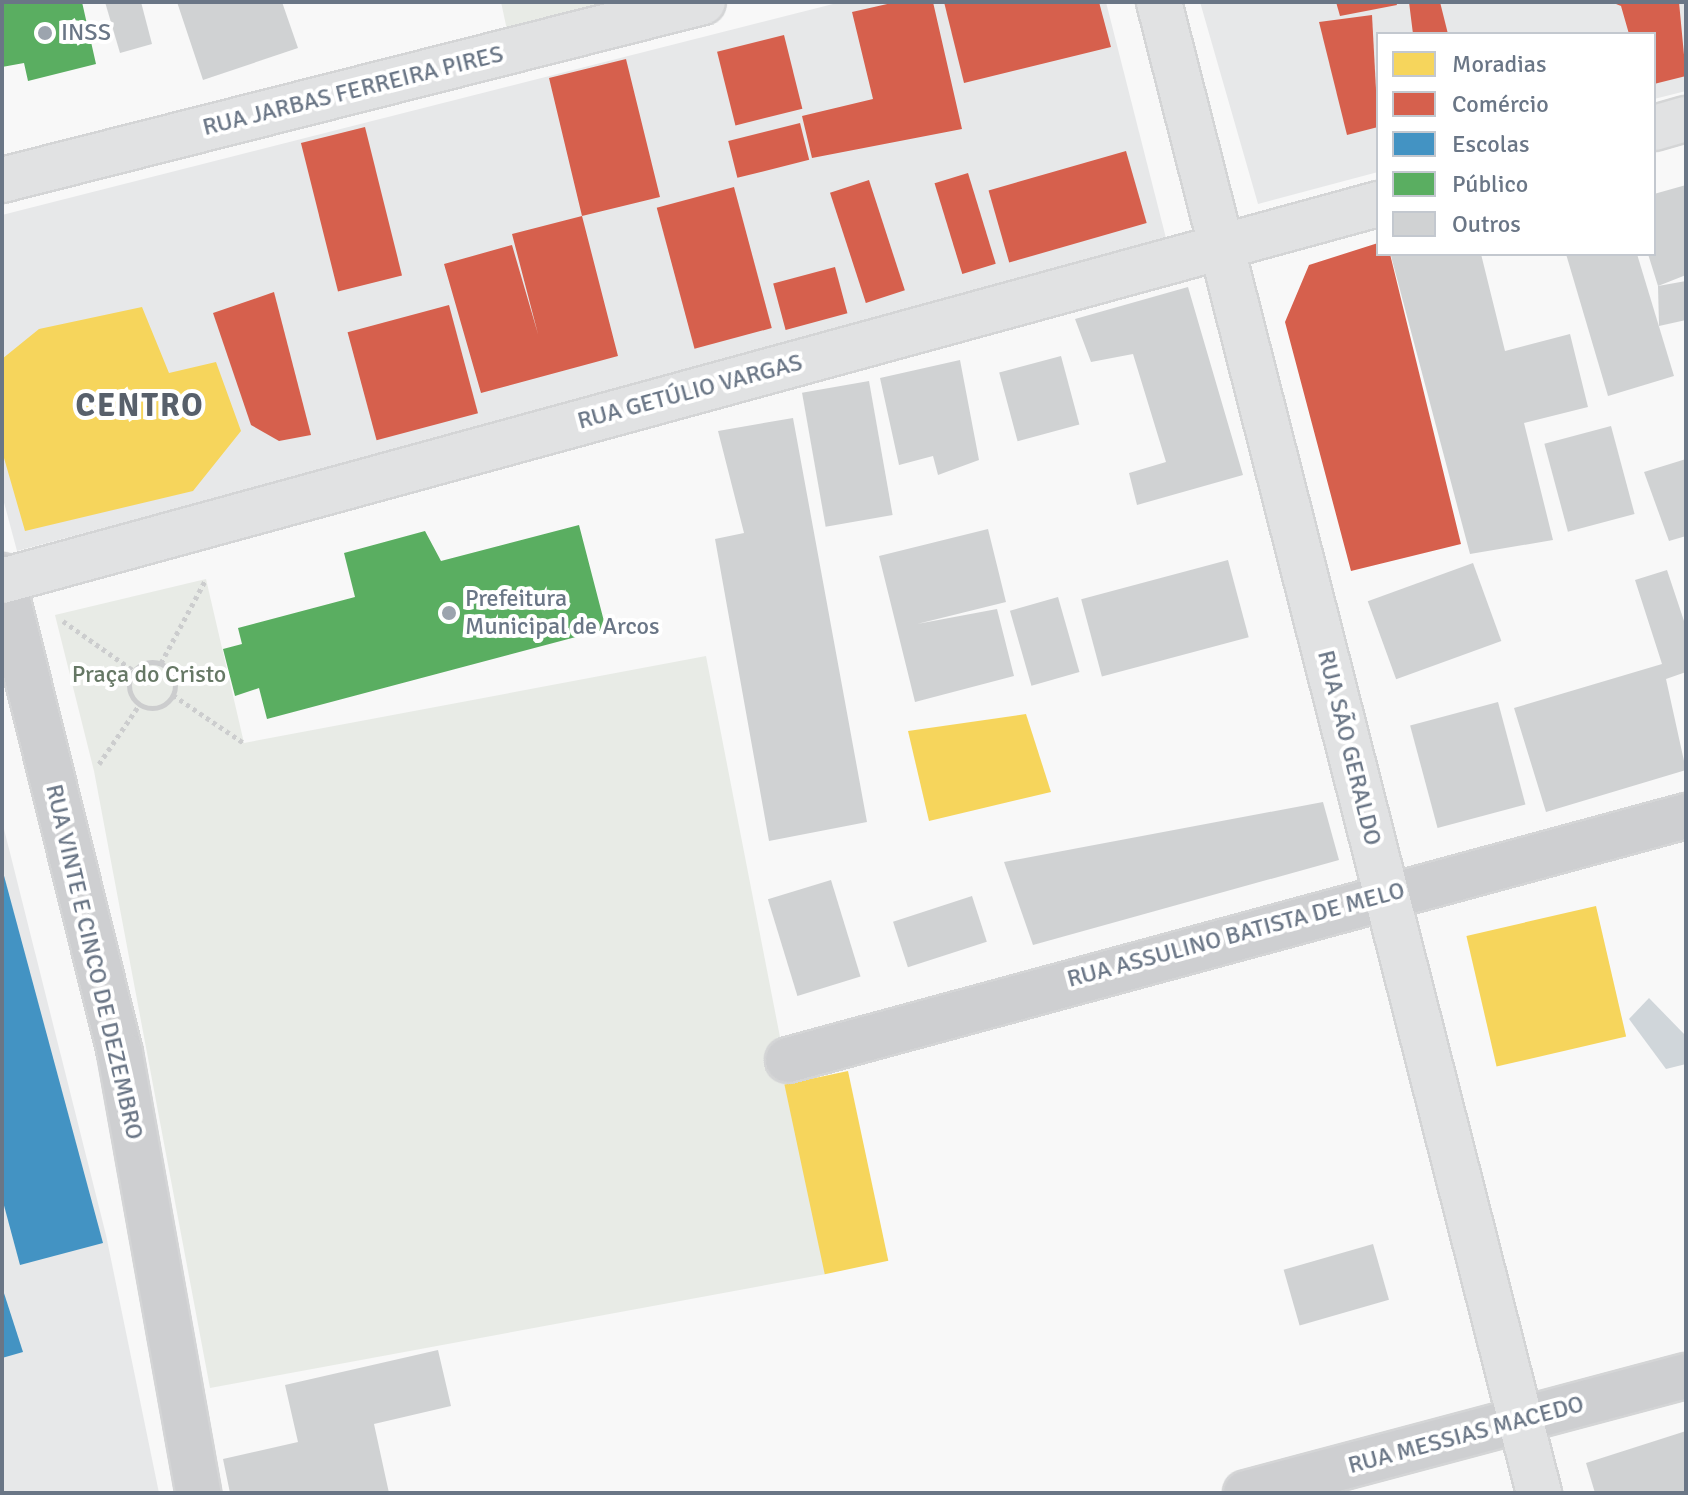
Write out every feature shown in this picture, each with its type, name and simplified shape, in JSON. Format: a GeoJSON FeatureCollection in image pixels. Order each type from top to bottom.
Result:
{"type":"FeatureCollection","features":[{"type":"Feature","properties":{"kind":"main road","name":"RUA JARBAS FERREIRA PIRES"},"geometry":{"type":"LineString","coordinates":[[2,180],[703,2]]}},
{"type":"Feature","properties":{"kind":"main road","name":"RUA SÃO GERALDO"},"geometry":{"type":"LineString","coordinates":[[1159,2],[1539,1493]]}},
{"type":"Feature","properties":{"kind":"main road"},"geometry":{"type":"LineString","coordinates":[[1656,127],[1686,119]]}},
{"type":"Feature","properties":{"kind":"main road","name":"RUA GETÚLIO VARGAS"},"geometry":{"type":"LineString","coordinates":[[2,579],[1376,205]]}},
{"type":"Feature","properties":{"kind":"street","name":"RUA VINTE E CINCO DE DEZEMBRO"},"geometry":{"type":"LineString","coordinates":[[2,579],[120,1053],[198,1493]]}},
{"type":"Feature","properties":{"kind":"street","name":"RUA ASSULINO BATISTA DE MELO"},"geometry":{"type":"LineString","coordinates":[[788,1060],[1386,894],[1686,816]]}},
{"type":"Feature","properties":{"kind":"street","name":"RUA MESSIAS MACEDO"},"geometry":{"type":"LineString","coordinates":[[1246,1493],[1686,1376]]}},
{"type":"Feature","properties":{"kind":"path"},"geometry":{"type":"LineString","coordinates":[[134,671],[161,663],[206,579]]}},
{"type":"Feature","properties":{"kind":"path"},"geometry":{"type":"LineString","coordinates":[[55,615],[134,671]]}},
{"type":"Feature","properties":{"kind":"path"},"geometry":{"type":"LineString","coordinates":[[161,663],[173,673],[173,695]]}},
{"type":"Feature","properties":{"kind":"path"},"geometry":{"type":"LineString","coordinates":[[134,671],[129,685],[140,704],[155,709],[173,695]]}},
{"type":"Feature","properties":{"kind":"path"},"geometry":{"type":"LineString","coordinates":[[173,695],[244,743]]}},
{"type":"Feature","properties":{"kind":"path"},"geometry":{"type":"LineString","coordinates":[[94,771],[140,704]]}},
{"type":"Feature","properties":{"kind":"shaded area"},"geometry":{"type":"Polygon","coordinates":[[[841,2],[1106,2],[1168,246],[17,551],[2,495],[2,215],[841,2]]]}},
{"type":"Feature","properties":{"kind":"shaded area"},"geometry":{"type":"Polygon","coordinates":[[[1200,2],[1686,2],[1686,91],[1656,98],[1656,32],[1376,32],[1376,173],[1258,204],[1200,2]]]}},
{"type":"Feature","properties":{"kind":"shaded area"},"geometry":{"type":"Polygon","coordinates":[[[2,821],[106,1235],[159,1493],[2,1493],[2,821]]]}},
{"type":"Feature","properties":{"kind":"shaded area"},"geometry":{"type":"Polygon","coordinates":[[[1649,998],[1686,1036],[1686,1064],[1666,1069],[1629,1019],[1649,998]]]}},
{"type":"Feature","properties":{"kind":"green space"},"geometry":{"type":"Polygon","coordinates":[[[501,2],[621,2],[507,30],[501,2]]]}},
{"type":"Feature","properties":{"kind":"green space","name":"Praça do Cristo"},"geometry":{"type":"Polygon","coordinates":[[[206,579],[244,743],[706,656],[826,1274],[210,1388],[94,771],[55,615],[206,579]]]}},
{"type":"Feature","properties":{"kind":"building: Moradias"},"geometry":{"type":"Polygon","coordinates":[[[142,307],[169,373],[216,362],[241,431],[193,491],[25,531],[2,451],[2,359],[39,329],[142,307]]]}},
{"type":"Feature","properties":{"kind":"building: Moradias"},"geometry":{"type":"Polygon","coordinates":[[[1026,714],[1051,792],[929,821],[908,731],[1026,714]]]}},
{"type":"Feature","properties":{"kind":"building: Moradias"},"geometry":{"type":"Polygon","coordinates":[[[1596,906],[1626,1037],[1497,1066],[1466,936],[1596,906]]]}},
{"type":"Feature","properties":{"kind":"building: Moradias"},"geometry":{"type":"Polygon","coordinates":[[[848,1071],[888,1261],[825,1274],[784,1085],[848,1071]]]}},
{"type":"Feature","properties":{"kind":"building: Comércio"},"geometry":{"type":"Polygon","coordinates":[[[896,2],[933,2],[962,129],[812,158],[802,116],[873,99],[852,12],[896,2]]]}},
{"type":"Feature","properties":{"kind":"building: Comércio"},"geometry":{"type":"Polygon","coordinates":[[[944,2],[1099,2],[1111,47],[964,83],[944,2]]]}},
{"type":"Feature","properties":{"kind":"building: Comércio"},"geometry":{"type":"Polygon","coordinates":[[[1336,2],[1396,2],[1397,5],[1340,16],[1336,2]]]}},
{"type":"Feature","properties":{"kind":"building: Comércio"},"geometry":{"type":"Polygon","coordinates":[[[1409,2],[1440,2],[1448,32],[1413,32],[1409,2]]]}},
{"type":"Feature","properties":{"kind":"building: Comércio"},"geometry":{"type":"Polygon","coordinates":[[[1611,2],[1679,2],[1686,76],[1656,84],[1656,32],[1628,32],[1621,6],[1611,2]]]}},
{"type":"Feature","properties":{"kind":"building: Comércio"},"geometry":{"type":"Polygon","coordinates":[[[1372,15],[1376,128],[1347,135],[1319,22],[1372,15]]]}},
{"type":"Feature","properties":{"kind":"building: Comércio"},"geometry":{"type":"Polygon","coordinates":[[[784,35],[802,109],[735,125],[717,52],[784,35]]]}},
{"type":"Feature","properties":{"kind":"building: Comércio"},"geometry":{"type":"Polygon","coordinates":[[[626,59],[660,197],[582,216],[549,78],[626,59]]]}},
{"type":"Feature","properties":{"kind":"building: Comércio"},"geometry":{"type":"Polygon","coordinates":[[[800,123],[809,160],[737,178],[728,141],[800,123]]]}},
{"type":"Feature","properties":{"kind":"building: Comércio"},"geometry":{"type":"Polygon","coordinates":[[[365,127],[402,275],[338,291],[301,143],[365,127]]]}},
{"type":"Feature","properties":{"kind":"building: Comércio"},"geometry":{"type":"Polygon","coordinates":[[[1126,151],[1147,223],[1009,263],[989,190],[1126,151]]]}},
{"type":"Feature","properties":{"kind":"building: Comércio"},"geometry":{"type":"Polygon","coordinates":[[[968,173],[996,264],[962,274],[935,183],[968,173]]]}},
{"type":"Feature","properties":{"kind":"building: Comércio"},"geometry":{"type":"Polygon","coordinates":[[[869,180],[905,290],[866,303],[830,193],[869,180]]]}},
{"type":"Feature","properties":{"kind":"building: Comércio"},"geometry":{"type":"Polygon","coordinates":[[[734,187],[772,328],[695,349],[657,208],[734,187]]]}},
{"type":"Feature","properties":{"kind":"building: Comércio"},"geometry":{"type":"Polygon","coordinates":[[[582,216],[618,356],[481,393],[444,264],[512,245],[538,334],[512,234],[582,216]]]}},
{"type":"Feature","properties":{"kind":"building: Comércio"},"geometry":{"type":"Polygon","coordinates":[[[1376,244],[1376,256],[1390,256],[1461,544],[1351,571],[1285,322],[1309,265],[1376,244]]]}},
{"type":"Feature","properties":{"kind":"building: Comércio"},"geometry":{"type":"Polygon","coordinates":[[[835,267],[847,313],[786,330],[773,284],[835,267]]]}},
{"type":"Feature","properties":{"kind":"building: Comércio"},"geometry":{"type":"Polygon","coordinates":[[[274,292],[311,435],[279,441],[251,425],[213,313],[274,292]]]}},
{"type":"Feature","properties":{"kind":"building: Comércio"},"geometry":{"type":"Polygon","coordinates":[[[449,305],[478,413],[377,440],[348,332],[449,305]]]}},
{"type":"Feature","properties":{"kind":"building: Escolas"},"geometry":{"type":"Polygon","coordinates":[[[3,872],[103,1243],[20,1265],[2,1198],[3,872]]]}},
{"type":"Feature","properties":{"kind":"building: Escolas"},"geometry":{"type":"Polygon","coordinates":[[[2,1287],[23,1352],[2,1358],[2,1287]]]}},
{"type":"Feature","properties":{"kind":"building: Público","name":"INSS"},"geometry":{"type":"Polygon","coordinates":[[[2,2],[82,2],[96,64],[28,81],[24,63],[2,67],[2,2]]]}},
{"type":"Feature","properties":{"kind":"building: Público","name":"Prefeitura Municipal de Arcos"},"geometry":{"type":"Polygon","coordinates":[[[579,525],[606,629],[267,719],[259,688],[235,696],[223,649],[242,644],[238,628],[355,597],[344,553],[425,531],[441,561],[579,525]]]}},
{"type":"Feature","properties":{"kind":"building: Outros"},"geometry":{"type":"Polygon","coordinates":[[[105,2],[141,2],[152,44],[120,53],[105,2]]]}},
{"type":"Feature","properties":{"kind":"building: Outros"},"geometry":{"type":"Polygon","coordinates":[[[177,2],[282,2],[298,48],[203,80],[177,2]]]}},
{"type":"Feature","properties":{"kind":"building: Outros"},"geometry":{"type":"Polygon","coordinates":[[[1686,185],[1686,275],[1658,286],[1649,256],[1656,256],[1656,193],[1686,185]]]}},
{"type":"Feature","properties":{"kind":"building: Outros"},"geometry":{"type":"Polygon","coordinates":[[[1391,256],[1481,256],[1505,351],[1570,334],[1588,407],[1524,423],[1553,540],[1470,554],[1391,256]]]}},
{"type":"Feature","properties":{"kind":"building: Outros"},"geometry":{"type":"Polygon","coordinates":[[[1567,256],[1638,256],[1674,376],[1608,396],[1567,256]]]}},
{"type":"Feature","properties":{"kind":"building: Outros"},"geometry":{"type":"Polygon","coordinates":[[[1686,281],[1686,320],[1659,326],[1658,286],[1686,281]]]}},
{"type":"Feature","properties":{"kind":"building: Outros"},"geometry":{"type":"Polygon","coordinates":[[[1188,287],[1243,475],[1137,505],[1129,473],[1166,462],[1133,354],[1091,362],[1075,319],[1188,287]]]}},
{"type":"Feature","properties":{"kind":"building: Outros"},"geometry":{"type":"Polygon","coordinates":[[[1061,356],[1079,425],[1018,441],[999,373],[1061,356]]]}},
{"type":"Feature","properties":{"kind":"building: Outros"},"geometry":{"type":"Polygon","coordinates":[[[960,360],[979,460],[938,475],[933,456],[899,465],[880,378],[960,360]]]}},
{"type":"Feature","properties":{"kind":"building: Outros"},"geometry":{"type":"Polygon","coordinates":[[[869,381],[893,515],[826,527],[802,393],[869,381]]]}},
{"type":"Feature","properties":{"kind":"building: Outros"},"geometry":{"type":"Polygon","coordinates":[[[793,418],[867,822],[769,841],[715,539],[744,533],[718,431],[793,418]]]}},
{"type":"Feature","properties":{"kind":"building: Outros"},"geometry":{"type":"Polygon","coordinates":[[[1611,426],[1635,514],[1568,532],[1544,444],[1611,426]]]}},
{"type":"Feature","properties":{"kind":"building: Outros"},"geometry":{"type":"Polygon","coordinates":[[[1686,459],[1686,536],[1669,541],[1644,472],[1686,459]]]}},
{"type":"Feature","properties":{"kind":"building: Outros"},"geometry":{"type":"Polygon","coordinates":[[[988,529],[1006,602],[917,624],[997,609],[1014,676],[915,702],[879,556],[988,529]]]}},
{"type":"Feature","properties":{"kind":"building: Outros"},"geometry":{"type":"Polygon","coordinates":[[[1228,560],[1249,637],[1102,677],[1081,599],[1228,560]]]}},
{"type":"Feature","properties":{"kind":"building: Outros"},"geometry":{"type":"Polygon","coordinates":[[[1473,563],[1501,641],[1396,679],[1368,601],[1473,563]]]}},
{"type":"Feature","properties":{"kind":"building: Outros"},"geometry":{"type":"Polygon","coordinates":[[[1667,570],[1686,627],[1686,672],[1666,679],[1686,770],[1546,812],[1514,708],[1662,664],[1635,580],[1667,570]]]}},
{"type":"Feature","properties":{"kind":"building: Outros"},"geometry":{"type":"Polygon","coordinates":[[[1058,597],[1079,672],[1031,686],[1010,611],[1058,597]]]}},
{"type":"Feature","properties":{"kind":"building: Outros"},"geometry":{"type":"Polygon","coordinates":[[[1498,702],[1525,804],[1438,828],[1410,726],[1498,702]]]}},
{"type":"Feature","properties":{"kind":"building: Outros"},"geometry":{"type":"Polygon","coordinates":[[[1323,802],[1339,860],[1033,945],[1004,862],[1323,802]]]}},
{"type":"Feature","properties":{"kind":"building: Outros"},"geometry":{"type":"Polygon","coordinates":[[[831,880],[861,977],[797,996],[768,899],[831,880]]]}},
{"type":"Feature","properties":{"kind":"building: Outros"},"geometry":{"type":"Polygon","coordinates":[[[972,896],[987,942],[908,967],[893,922],[972,896]]]}},
{"type":"Feature","properties":{"kind":"building: Outros"},"geometry":{"type":"Polygon","coordinates":[[[1373,1244],[1389,1300],[1300,1325],[1284,1270],[1373,1244]]]}},
{"type":"Feature","properties":{"kind":"building: Outros"},"geometry":{"type":"Polygon","coordinates":[[[438,1350],[451,1406],[374,1424],[389,1493],[230,1493],[223,1459],[298,1442],[285,1385],[438,1350]]]}},
{"type":"Feature","properties":{"kind":"building: Outros"},"geometry":{"type":"Polygon","coordinates":[[[1686,1431],[1686,1493],[1595,1493],[1586,1463],[1686,1431]]]}},
{"type":"Feature","properties":{"kind":"place","name":"INSS"},"geometry":{"type":"Point","coordinates":[45,33]}},
{"type":"Feature","properties":{"kind":"place","name":"Prefeitura Municipal de Arcos"},"geometry":{"type":"Point","coordinates":[449,613]}},
{"type":"Feature","properties":{"kind":"district","name":"CENTRO"},"geometry":{"type":"Point","coordinates":[140,406]}}]}
